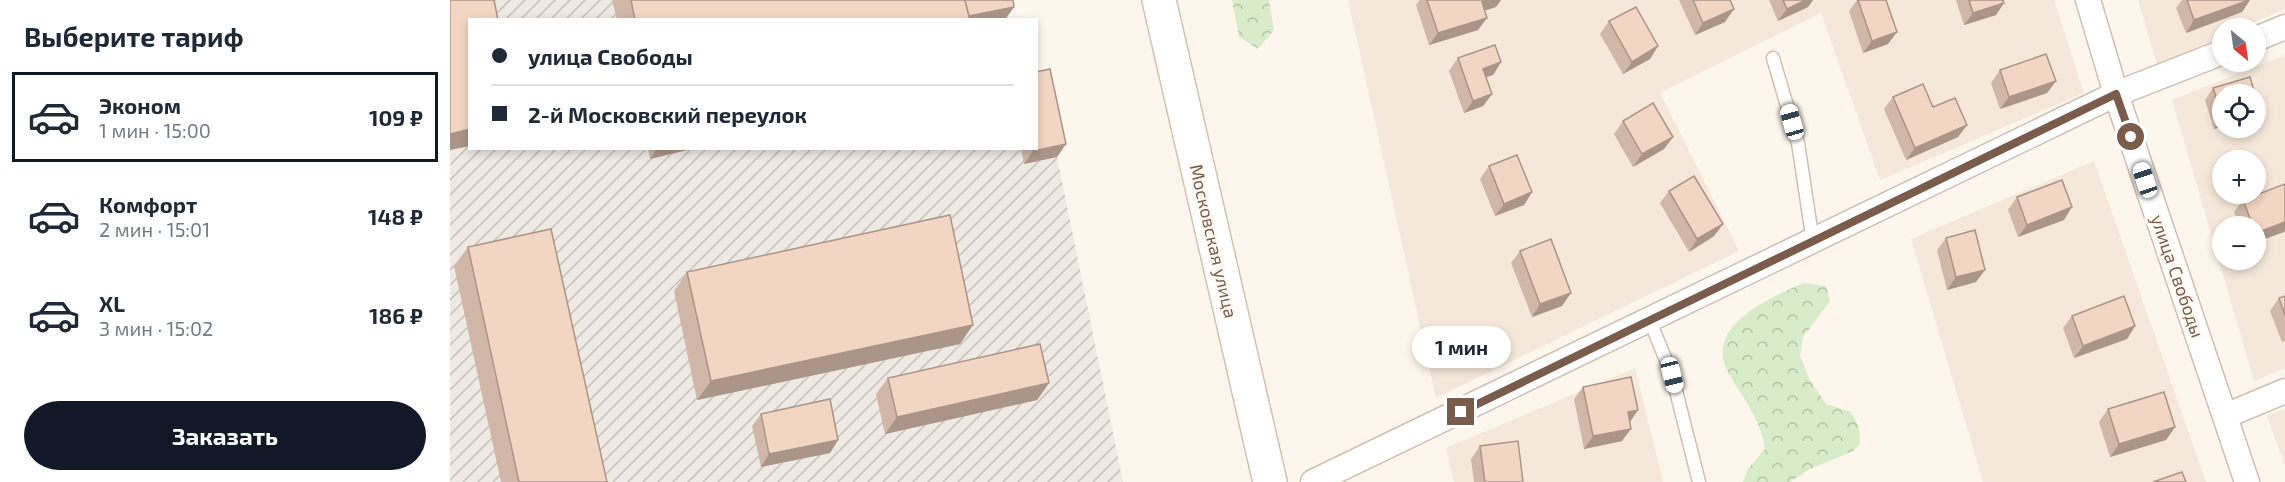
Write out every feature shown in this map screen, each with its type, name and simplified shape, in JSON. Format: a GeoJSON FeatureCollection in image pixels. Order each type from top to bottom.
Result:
{"type":"FeatureCollection","features":[{"type":"Feature","properties":{"kind":"main road","name":"Московская улица"},"geometry":{"type":"LineString","coordinates":[[1159,0],[1270,482]]}},
{"type":"Feature","properties":{"kind":"street","name":"улица Свободы"},"geometry":{"type":"LineString","coordinates":[[2088,0],[2116,94],[2247,482]]}},
{"type":"Feature","properties":{"kind":"street"},"geometry":{"type":"LineString","coordinates":[[2266,35],[2285,27]]}},
{"type":"Feature","properties":{"kind":"street"},"geometry":{"type":"LineString","coordinates":[[1313,482],[2116,94],[2212,56]]}},
{"type":"Feature","properties":{"kind":"street"},"geometry":{"type":"LineString","coordinates":[[2225,416],[2285,391]]}},
{"type":"Feature","properties":{"kind":"lane"},"geometry":{"type":"LineString","coordinates":[[1773,58],[1798,143],[1813,242]]}},
{"type":"Feature","properties":{"kind":"lane"},"geometry":{"type":"LineString","coordinates":[[1650,321],[1672,375],[1699,482]]}},
{"type":"Feature","properties":{"kind":"shaded area"},"geometry":{"type":"Polygon","coordinates":[[[450,0],[997,0],[1002,18],[468,18],[468,150],[1038,150],[1038,74],[1123,482],[450,482],[450,0]]]}},
{"type":"Feature","properties":{"kind":"shaded area"},"geometry":{"type":"Polygon","coordinates":[[[1348,0],[2054,0],[2084,93],[1880,180],[1821,13],[1660,93],[1739,251],[1436,398],[1348,0]]]}},
{"type":"Feature","properties":{"kind":"shaded area"},"geometry":{"type":"Polygon","coordinates":[[[2138,0],[2285,0],[2285,9],[2264,18],[2212,18],[2212,41],[2157,65],[2138,0]]]}},
{"type":"Feature","properties":{"kind":"shaded area"},"geometry":{"type":"Polygon","coordinates":[[[2285,55],[2285,368],[2254,381],[2222,270],[2266,270],[2266,216],[2212,216],[2212,237],[2172,100],[2212,84],[2212,138],[2266,138],[2266,84],[2212,84],[2242,72],[2266,72],[2266,63],[2285,55]]]}},
{"type":"Feature","properties":{"kind":"shaded area"},"geometry":{"type":"Polygon","coordinates":[[[2094,161],[2206,482],[1983,482],[1911,239],[2094,161]]]}},
{"type":"Feature","properties":{"kind":"shaded area"},"geometry":{"type":"Polygon","coordinates":[[[1635,368],[1663,482],[1454,482],[1446,448],[1635,368]]]}},
{"type":"Feature","properties":{"kind":"shaded area"},"geometry":{"type":"Polygon","coordinates":[[[2285,409],[2285,466],[2267,416],[2285,409]]]}},
{"type":"Feature","properties":{"kind":"green space"},"geometry":{"type":"Polygon","coordinates":[[[1232,0],[1269,0],[1274,30],[1258,49],[1239,37],[1232,0]]]}},
{"type":"Feature","properties":{"kind":"green space"},"geometry":{"type":"Polygon","coordinates":[[[1803,283],[1826,286],[1830,301],[1803,337],[1800,355],[1808,377],[1826,404],[1851,412],[1859,427],[1860,444],[1853,451],[1808,470],[1790,482],[1743,482],[1748,469],[1765,449],[1756,419],[1729,374],[1723,357],[1724,342],[1731,328],[1757,306],[1803,283]]]}},
{"type":"Feature","properties":{"kind":"building"},"geometry":{"type":"Polygon","coordinates":[[[450,0],[494,0],[498,18],[468,18],[468,130],[450,134],[450,0]]]}},
{"type":"Feature","properties":{"kind":"building"},"geometry":{"type":"Polygon","coordinates":[[[631,0],[965,0],[970,18],[635,18],[631,0]]]}},
{"type":"Feature","properties":{"kind":"building"},"geometry":{"type":"Polygon","coordinates":[[[965,0],[1013,0],[1014,7],[969,16],[965,0]]]}},
{"type":"Feature","properties":{"kind":"building"},"geometry":{"type":"Polygon","coordinates":[[[1427,0],[1487,0],[1482,2],[1487,18],[1438,33],[1427,0]]]}},
{"type":"Feature","properties":{"kind":"building"},"geometry":{"type":"Polygon","coordinates":[[[1693,0],[1730,0],[1734,9],[1703,23],[1693,0]]]}},
{"type":"Feature","properties":{"kind":"building"},"geometry":{"type":"Polygon","coordinates":[[[1783,0],[1806,0],[1787,9],[1783,0]]]}},
{"type":"Feature","properties":{"kind":"building"},"geometry":{"type":"Polygon","coordinates":[[[1858,0],[1886,0],[1897,32],[1872,41],[1858,0]]]}},
{"type":"Feature","properties":{"kind":"building"},"geometry":{"type":"Polygon","coordinates":[[[1969,0],[2003,0],[2004,3],[1973,13],[1969,0]]]}},
{"type":"Feature","properties":{"kind":"building"},"geometry":{"type":"Polygon","coordinates":[[[2187,0],[2249,0],[2194,20],[2187,0]]]}},
{"type":"Feature","properties":{"kind":"building"},"geometry":{"type":"Polygon","coordinates":[[[1636,7],[1658,46],[1632,62],[1609,21],[1636,7]]]}},
{"type":"Feature","properties":{"kind":"building"},"geometry":{"type":"Polygon","coordinates":[[[1495,45],[1501,62],[1483,69],[1492,94],[1473,101],[1458,58],[1495,45]]]}},
{"type":"Feature","properties":{"kind":"building"},"geometry":{"type":"Polygon","coordinates":[[[2046,54],[2056,81],[2009,97],[2000,70],[2046,54]]]}},
{"type":"Feature","properties":{"kind":"building"},"geometry":{"type":"Polygon","coordinates":[[[1050,69],[1066,144],[1038,150],[1038,72],[1050,69]]]}},
{"type":"Feature","properties":{"kind":"building"},"geometry":{"type":"Polygon","coordinates":[[[2250,77],[2252,84],[2226,84],[2250,77]]]}},
{"type":"Feature","properties":{"kind":"building"},"geometry":{"type":"Polygon","coordinates":[[[1923,84],[1933,107],[1955,98],[1967,125],[1915,148],[1893,97],[1923,84]]]}},
{"type":"Feature","properties":{"kind":"building"},"geometry":{"type":"Polygon","coordinates":[[[1653,103],[1673,137],[1642,154],[1623,121],[1653,103]]]}},
{"type":"Feature","properties":{"kind":"building"},"geometry":{"type":"Polygon","coordinates":[[[1517,155],[1532,192],[1504,204],[1489,166],[1517,155]]]}},
{"type":"Feature","properties":{"kind":"building"},"geometry":{"type":"Polygon","coordinates":[[[1694,176],[1723,224],[1697,239],[1669,191],[1694,176]]]}},
{"type":"Feature","properties":{"kind":"building"},"geometry":{"type":"Polygon","coordinates":[[[2062,180],[2072,207],[2027,225],[2017,197],[2062,180]]]}},
{"type":"Feature","properties":{"kind":"building"},"geometry":{"type":"Polygon","coordinates":[[[2285,184],[2285,222],[2266,229],[2266,216],[2249,216],[2245,204],[2266,204],[2266,191],[2285,184]]]}},
{"type":"Feature","properties":{"kind":"building"},"geometry":{"type":"Polygon","coordinates":[[[950,215],[973,325],[711,381],[687,272],[950,215]]]}},
{"type":"Feature","properties":{"kind":"building"},"geometry":{"type":"Polygon","coordinates":[[[551,229],[607,482],[519,482],[468,247],[551,229]]]}},
{"type":"Feature","properties":{"kind":"building"},"geometry":{"type":"Polygon","coordinates":[[[1975,230],[1985,270],[1956,277],[1946,238],[1975,230]]]}},
{"type":"Feature","properties":{"kind":"building"},"geometry":{"type":"Polygon","coordinates":[[[1551,239],[1571,293],[1540,304],[1520,251],[1551,239]]]}},
{"type":"Feature","properties":{"kind":"building"},"geometry":{"type":"Polygon","coordinates":[[[2124,296],[2135,326],[2083,346],[2072,316],[2124,296]]]}},
{"type":"Feature","properties":{"kind":"building"},"geometry":{"type":"Polygon","coordinates":[[[2285,296],[2285,315],[2279,298],[2285,296]]]}},
{"type":"Feature","properties":{"kind":"building"},"geometry":{"type":"Polygon","coordinates":[[[1040,344],[1049,383],[897,417],[888,378],[1040,344]]]}},
{"type":"Feature","properties":{"kind":"building"},"geometry":{"type":"Polygon","coordinates":[[[1631,377],[1638,410],[1628,412],[1631,429],[1593,436],[1583,387],[1631,377]]]}},
{"type":"Feature","properties":{"kind":"building"},"geometry":{"type":"Polygon","coordinates":[[[2164,392],[2175,427],[2119,444],[2108,409],[2164,392]]]}},
{"type":"Feature","properties":{"kind":"building"},"geometry":{"type":"Polygon","coordinates":[[[830,399],[838,440],[769,454],[761,414],[830,399]]]}},
{"type":"Feature","properties":{"kind":"building"},"geometry":{"type":"Polygon","coordinates":[[[1518,441],[1523,482],[1485,482],[1480,446],[1518,441]]]}},
{"type":"Feature","properties":{"kind":"building"},"geometry":{"type":"Polygon","coordinates":[[[2182,472],[2186,482],[2153,482],[2182,472]]]}},
{"type":"Feature","properties":{"kind":"route"},"geometry":{"type":"LineString","coordinates":[[1461,412],[2116,94],[2131,137]]}}]}
